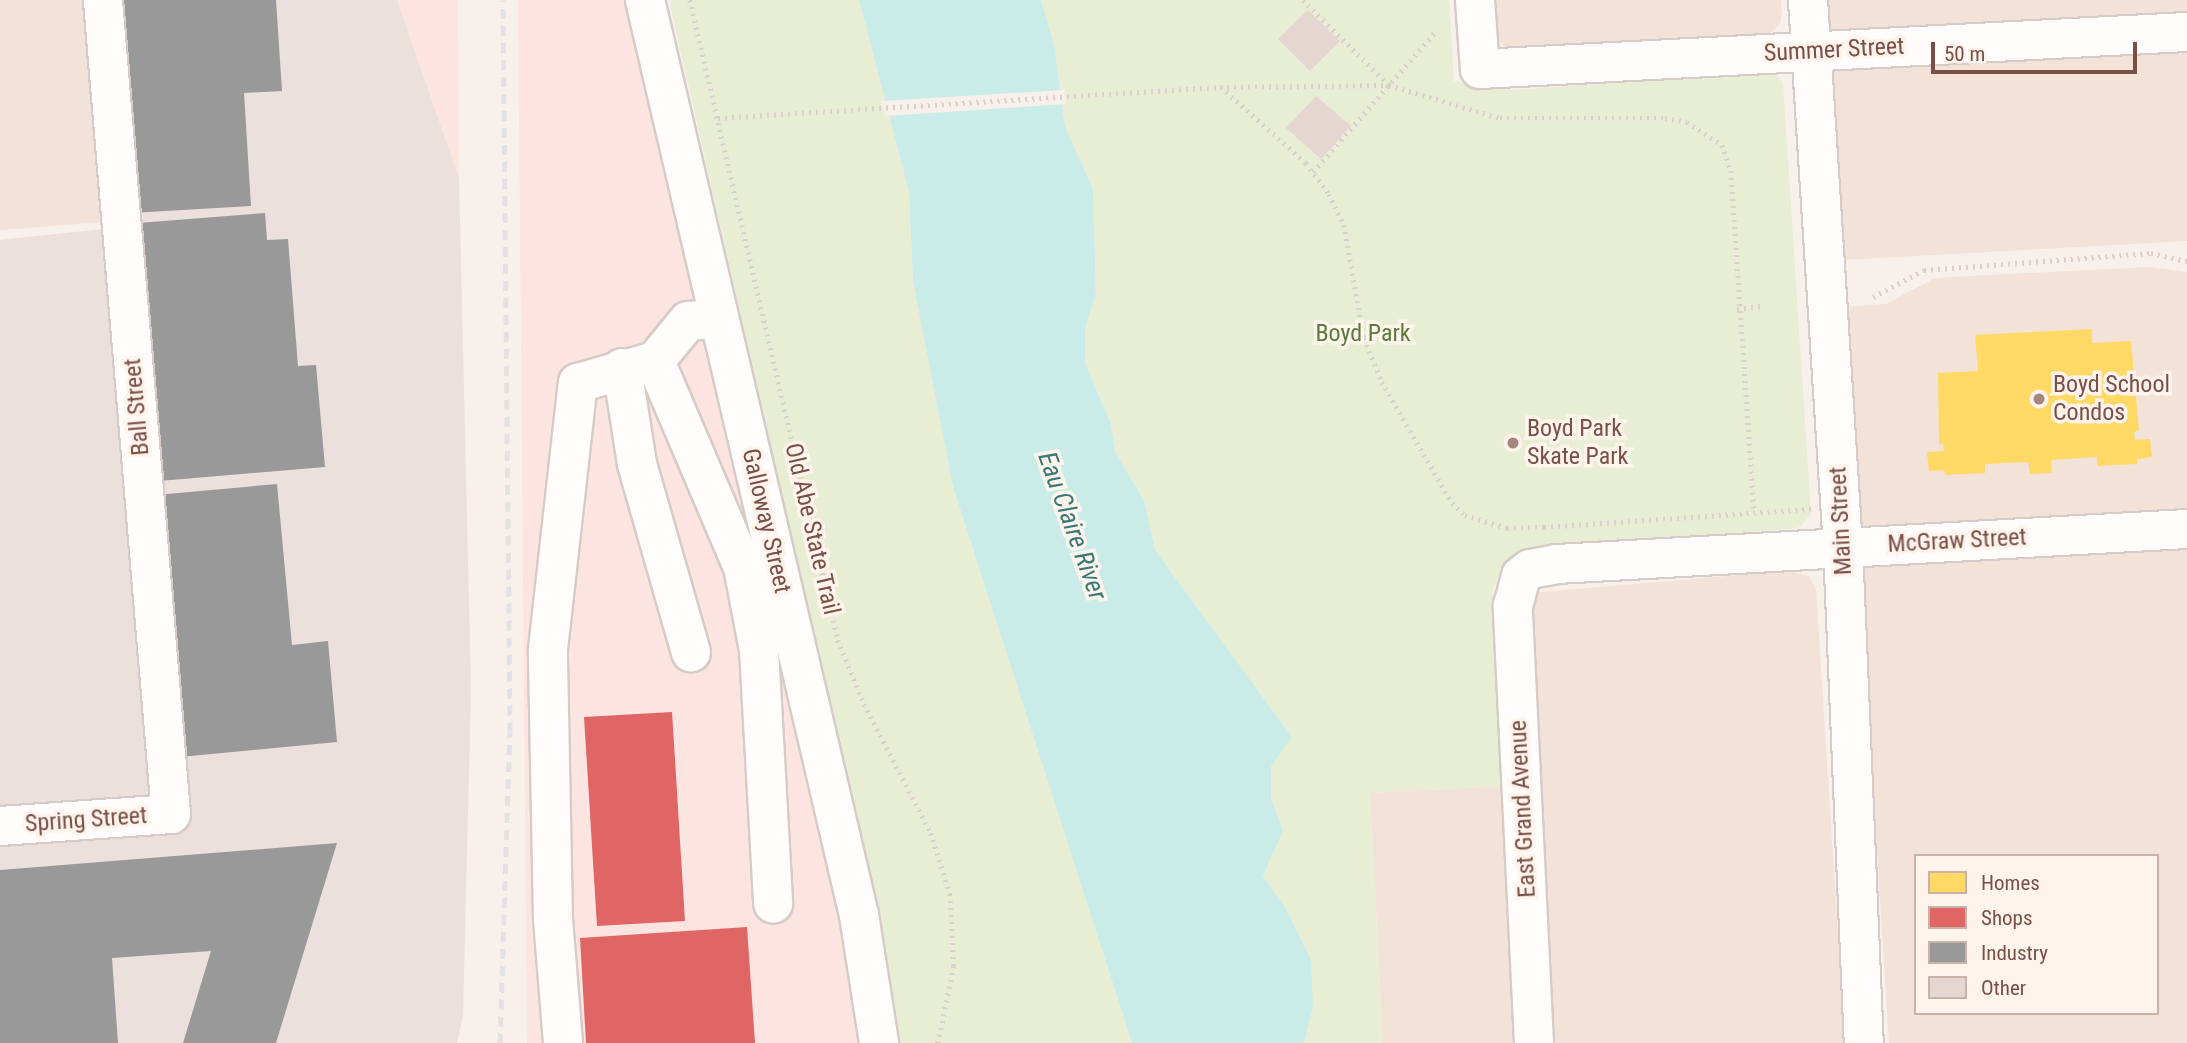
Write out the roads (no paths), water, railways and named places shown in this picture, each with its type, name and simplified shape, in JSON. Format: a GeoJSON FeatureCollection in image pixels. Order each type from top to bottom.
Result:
{"type":"FeatureCollection","features":[{"type":"Feature","properties":{"kind":"street","name":"Ball Street"},"geometry":{"type":"LineString","coordinates":[[103,0],[171,814]]}},
{"type":"Feature","properties":{"kind":"street","name":"Galloway Street"},"geometry":{"type":"LineString","coordinates":[[645,0],[859,915],[879,1043]]}},
{"type":"Feature","properties":{"kind":"street","name":"Summer Street"},"geometry":{"type":"LineString","coordinates":[[1475,0],[1480,69],[2187,32]]}},
{"type":"Feature","properties":{"kind":"street","name":"Main Street"},"geometry":{"type":"LineString","coordinates":[[1808,0],[1843,547],[1864,1043]]}},
{"type":"Feature","properties":{"kind":"street"},"geometry":{"type":"LineString","coordinates":[[563,1043],[553,919],[548,649],[578,383],[638,365],[688,321],[719,319]]}},
{"type":"Feature","properties":{"kind":"street"},"geometry":{"type":"LineString","coordinates":[[638,365],[637,464],[691,652]]}},
{"type":"Feature","properties":{"kind":"street"},"geometry":{"type":"LineString","coordinates":[[638,365],[743,567],[759,650],[773,904]]}},
{"type":"Feature","properties":{"kind":"street","name":"McGraw Street"},"geometry":{"type":"LineString","coordinates":[[1521,576],[1545,565],[2187,529]]}},
{"type":"Feature","properties":{"kind":"street","name":"East Grand Avenue"},"geometry":{"type":"LineString","coordinates":[[1521,576],[1513,606],[1534,1043]]}},
{"type":"Feature","properties":{"kind":"street","name":"Spring Street"},"geometry":{"type":"LineString","coordinates":[[0,826],[171,814]]}},
{"type":"Feature","properties":{"kind":"water","name":"Eau Claire River"},"geometry":{"type":"Polygon","coordinates":[[[859,0],[1041,0],[1054,44],[1065,126],[1093,189],[1096,294],[1085,328],[1085,363],[1111,424],[1115,452],[1144,500],[1155,550],[1292,737],[1271,767],[1271,798],[1283,831],[1263,876],[1285,907],[1311,960],[1313,1008],[1304,1043],[1132,1043],[953,487],[913,282],[909,192],[859,0]]]}},
{"type":"Feature","properties":{"kind":"railway"},"geometry":{"type":"LineString","coordinates":[[500,1043],[510,732],[503,0]]}},
{"type":"Feature","properties":{"kind":"place","name":"Boyd School Condos"},"geometry":{"type":"Point","coordinates":[2039,399]}},
{"type":"Feature","properties":{"kind":"place","name":"Boyd Park Skate Park"},"geometry":{"type":"Point","coordinates":[1513,443]}},
{"type":"Feature","properties":{"kind":"park label","name":"Boyd Park"},"geometry":{"type":"Point","coordinates":[1363,334]}}]}
